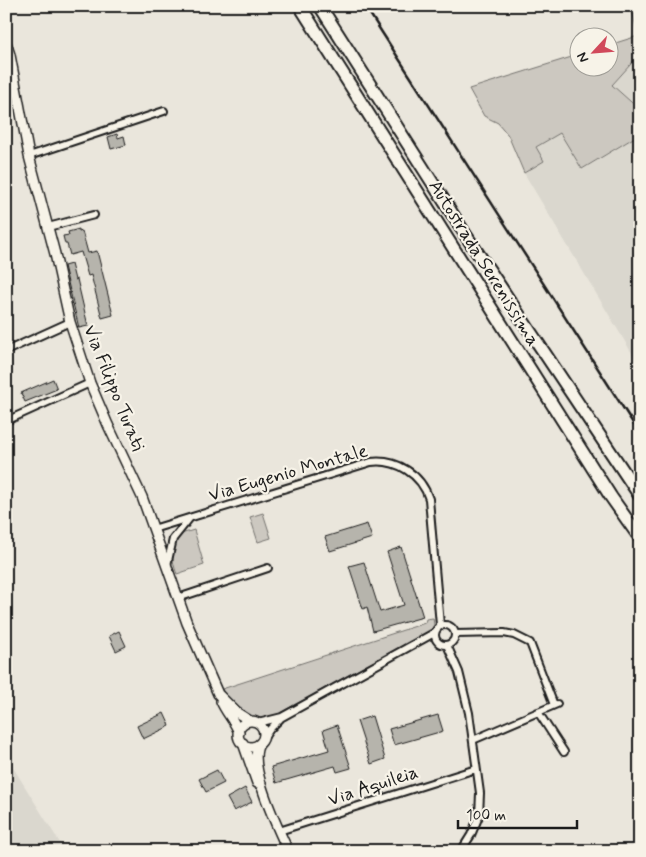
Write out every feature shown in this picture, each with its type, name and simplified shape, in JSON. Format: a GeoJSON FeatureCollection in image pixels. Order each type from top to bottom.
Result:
{"type":"FeatureCollection","features":[{"type":"Feature","properties":{"kind":"highway","name":"Autostrada Serenissima"},"geometry":{"type":"LineString","coordinates":[[300,6],[611,496],[640,538]]}},
{"type":"Feature","properties":{"kind":"highway","name":"Autostrada Serenissima"},"geometry":{"type":"LineString","coordinates":[[320,6],[468,237],[640,496]]}},
{"type":"Feature","properties":{"kind":"street","name":"Via Filippo Turati"},"geometry":{"type":"LineString","coordinates":[[6,43],[10,55],[29,156],[70,322],[90,383],[142,497],[187,623],[220,696],[236,712],[254,722]]}},
{"type":"Feature","properties":{"kind":"street"},"geometry":{"type":"LineString","coordinates":[[29,156],[164,110]]}},
{"type":"Feature","properties":{"kind":"street"},"geometry":{"type":"LineString","coordinates":[[48,227],[94,215]]}},
{"type":"Feature","properties":{"kind":"street"},"geometry":{"type":"LineString","coordinates":[[6,351],[70,322]]}},
{"type":"Feature","properties":{"kind":"street"},"geometry":{"type":"LineString","coordinates":[[6,422],[90,383]]}},
{"type":"Feature","properties":{"kind":"street","name":"Via Eugenio Montale"},"geometry":{"type":"LineString","coordinates":[[153,529],[371,462],[389,462],[402,467],[420,482],[429,499],[440,625]]}},
{"type":"Feature","properties":{"kind":"street","name":"Via Eugenio Montale"},"geometry":{"type":"LineString","coordinates":[[167,566],[168,554],[173,539],[181,527],[192,517]]}},
{"type":"Feature","properties":{"kind":"street"},"geometry":{"type":"LineString","coordinates":[[178,598],[268,568]]}},
{"type":"Feature","properties":{"kind":"street"},"geometry":{"type":"LineString","coordinates":[[264,797],[256,749],[270,729],[282,717],[434,633],[440,625],[450,626],[455,634],[453,641],[447,645]]}},
{"type":"Feature","properties":{"kind":"street"},"geometry":{"type":"LineString","coordinates":[[434,633],[438,642],[447,645],[459,672],[469,712],[480,793],[479,816],[471,835],[461,851]]}},
{"type":"Feature","properties":{"kind":"street"},"geometry":{"type":"LineString","coordinates":[[455,634],[504,633],[514,635],[530,643],[556,704],[473,740]]}},
{"type":"Feature","properties":{"kind":"street"},"geometry":{"type":"LineString","coordinates":[[220,696],[224,709],[234,721],[253,775],[288,851]]}},
{"type":"Feature","properties":{"kind":"street"},"geometry":{"type":"LineString","coordinates":[[538,712],[564,752]]}},
{"type":"Feature","properties":{"kind":"street"},"geometry":{"type":"LineString","coordinates":[[239,733],[242,725],[282,717]]}},
{"type":"Feature","properties":{"kind":"street"},"geometry":{"type":"LineString","coordinates":[[254,722],[263,728],[262,741]]}},
{"type":"Feature","properties":{"kind":"street"},"geometry":{"type":"LineString","coordinates":[[243,743],[254,746],[262,741]]}},
{"type":"Feature","properties":{"kind":"street","name":"Via Aquileia"},"geometry":{"type":"LineString","coordinates":[[279,831],[476,769]]}},
{"type":"Feature","properties":{"kind":"shaded area"},"geometry":{"type":"Polygon","coordinates":[[[631,6],[640,6],[640,54],[612,85],[640,110],[640,134],[582,169],[560,133],[536,147],[544,161],[524,173],[508,135],[498,123],[484,116],[469,89],[568,58],[568,78],[618,78],[618,42],[638,36],[631,6]]]}},
{"type":"Feature","properties":{"kind":"shaded area"},"geometry":{"type":"Polygon","coordinates":[[[640,54],[640,110],[612,85],[640,54]]]}},
{"type":"Feature","properties":{"kind":"shaded area"},"geometry":{"type":"Polygon","coordinates":[[[560,132],[582,169],[640,134],[640,358],[636,360],[524,173],[543,161],[536,147],[560,132]]]}},
{"type":"Feature","properties":{"kind":"shaded area"},"geometry":{"type":"Polygon","coordinates":[[[263,513],[271,538],[258,542],[250,517],[263,513]]]}},
{"type":"Feature","properties":{"kind":"shaded area"},"geometry":{"type":"Polygon","coordinates":[[[194,530],[204,565],[177,574],[173,558],[175,544],[181,534],[194,530]]]}},
{"type":"Feature","properties":{"kind":"shaded area"},"geometry":{"type":"Polygon","coordinates":[[[433,618],[434,625],[431,630],[274,716],[255,718],[245,714],[231,702],[222,689],[425,623],[426,619],[433,618]]]}},
{"type":"Feature","properties":{"kind":"shaded area"},"geometry":{"type":"Polygon","coordinates":[[[9,761],[65,851],[6,851],[6,763],[9,761]]]}},
{"type":"Feature","properties":{"kind":"building"},"geometry":{"type":"Polygon","coordinates":[[[117,134],[118,138],[124,136],[126,145],[111,149],[108,137],[117,134]]]}},
{"type":"Feature","properties":{"kind":"building"},"geometry":{"type":"Polygon","coordinates":[[[79,229],[79,232],[82,231],[88,253],[97,251],[113,315],[102,318],[91,275],[88,276],[81,252],[70,255],[67,244],[65,244],[63,236],[69,235],[68,232],[79,229]]]}},
{"type":"Feature","properties":{"kind":"building"},"geometry":{"type":"Polygon","coordinates":[[[71,264],[75,280],[77,279],[88,326],[79,328],[64,266],[71,264]]]}},
{"type":"Feature","properties":{"kind":"building"},"geometry":{"type":"Polygon","coordinates":[[[53,379],[57,389],[25,402],[21,393],[53,379]]]}},
{"type":"Feature","properties":{"kind":"building"},"geometry":{"type":"Polygon","coordinates":[[[367,524],[372,538],[330,551],[325,537],[367,524]]]}},
{"type":"Feature","properties":{"kind":"building"},"geometry":{"type":"Polygon","coordinates":[[[401,547],[423,617],[373,631],[367,607],[363,609],[349,566],[364,562],[380,612],[404,605],[387,552],[401,547]]]}},
{"type":"Feature","properties":{"kind":"building"},"geometry":{"type":"Polygon","coordinates":[[[119,631],[126,646],[116,651],[109,636],[119,631]]]}},
{"type":"Feature","properties":{"kind":"building"},"geometry":{"type":"Polygon","coordinates":[[[164,713],[170,726],[143,739],[137,726],[164,713]]]}},
{"type":"Feature","properties":{"kind":"building"},"geometry":{"type":"Polygon","coordinates":[[[438,715],[443,731],[394,745],[389,729],[438,715]]]}},
{"type":"Feature","properties":{"kind":"building"},"geometry":{"type":"Polygon","coordinates":[[[372,716],[385,759],[371,764],[357,721],[372,716]]]}},
{"type":"Feature","properties":{"kind":"building"},"geometry":{"type":"Polygon","coordinates":[[[337,725],[351,768],[337,772],[335,766],[276,783],[271,767],[329,750],[323,730],[337,725]]]}},
{"type":"Feature","properties":{"kind":"building"},"geometry":{"type":"Polygon","coordinates":[[[217,770],[224,783],[206,792],[199,779],[217,770]]]}},
{"type":"Feature","properties":{"kind":"building"},"geometry":{"type":"Polygon","coordinates":[[[245,788],[252,802],[234,811],[227,798],[245,788]]]}},
{"type":"Feature","properties":{"kind":"railway"},"geometry":{"type":"LineString","coordinates":[[365,6],[640,434]]}}]}
